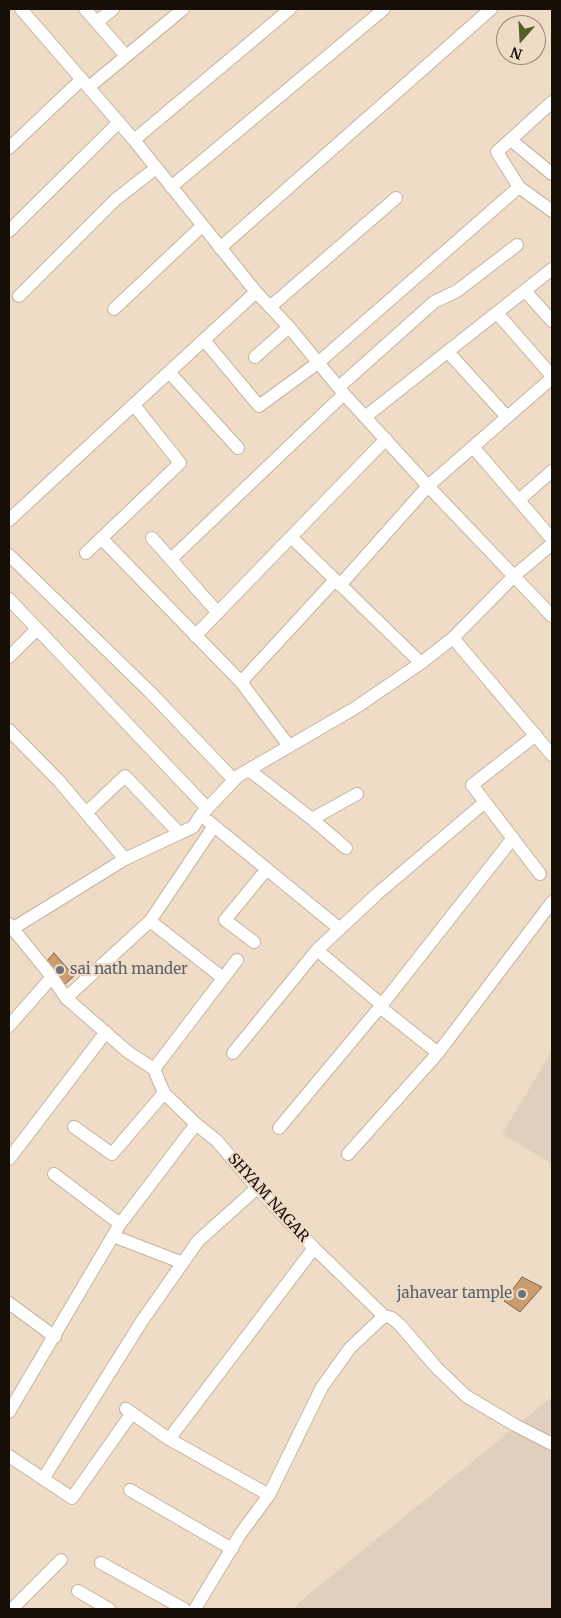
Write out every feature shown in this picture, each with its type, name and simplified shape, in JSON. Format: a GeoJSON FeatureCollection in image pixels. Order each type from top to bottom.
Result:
{"type":"FeatureCollection","features":[{"type":"Feature","properties":{"kind":"street"},"geometry":{"type":"LineString","coordinates":[[21,9],[119,122],[256,292],[289,327],[341,390],[428,486],[552,616]]}},
{"type":"Feature","properties":{"kind":"street"},"geometry":{"type":"LineString","coordinates":[[85,9],[126,56]]}},
{"type":"Feature","properties":{"kind":"street"},"geometry":{"type":"LineString","coordinates":[[97,22],[113,9]]}},
{"type":"Feature","properties":{"kind":"street"},"geometry":{"type":"LineString","coordinates":[[9,148],[85,83],[126,56],[183,9]]}},
{"type":"Feature","properties":{"kind":"street"},"geometry":{"type":"LineString","coordinates":[[134,140],[290,9]]}},
{"type":"Feature","properties":{"kind":"street"},"geometry":{"type":"LineString","coordinates":[[171,187],[384,9]]}},
{"type":"Feature","properties":{"kind":"street"},"geometry":{"type":"LineString","coordinates":[[220,248],[491,9]]}},
{"type":"Feature","properties":{"kind":"street"},"geometry":{"type":"LineString","coordinates":[[552,102],[497,152],[519,187],[552,211]]}},
{"type":"Feature","properties":{"kind":"street"},"geometry":{"type":"LineString","coordinates":[[9,231],[119,122]]}},
{"type":"Feature","properties":{"kind":"street"},"geometry":{"type":"LineString","coordinates":[[511,140],[552,174]]}},
{"type":"Feature","properties":{"kind":"street"},"geometry":{"type":"LineString","coordinates":[[19,296],[115,200],[156,168]]}},
{"type":"Feature","properties":{"kind":"street"},"geometry":{"type":"LineString","coordinates":[[204,340],[260,406],[319,362],[519,187]]}},
{"type":"Feature","properties":{"kind":"street"},"geometry":{"type":"LineString","coordinates":[[270,306],[396,198]]}},
{"type":"Feature","properties":{"kind":"street"},"geometry":{"type":"LineString","coordinates":[[114,309],[202,226]]}},
{"type":"Feature","properties":{"kind":"street"},"geometry":{"type":"LineString","coordinates":[[171,559],[341,390],[434,302],[457,291],[516,245]]}},
{"type":"Feature","properties":{"kind":"street"},"geometry":{"type":"LineString","coordinates":[[365,417],[552,270]]}},
{"type":"Feature","properties":{"kind":"street"},"geometry":{"type":"LineString","coordinates":[[525,290],[552,321]]}},
{"type":"Feature","properties":{"kind":"street"},"geometry":{"type":"LineString","coordinates":[[9,520],[256,292]]}},
{"type":"Feature","properties":{"kind":"street"},"geometry":{"type":"LineString","coordinates":[[241,682],[428,486],[552,377],[497,313]]}},
{"type":"Feature","properties":{"kind":"street"},"geometry":{"type":"LineString","coordinates":[[255,357],[289,327]]}},
{"type":"Feature","properties":{"kind":"street"},"geometry":{"type":"LineString","coordinates":[[448,352],[507,417]]}},
{"type":"Feature","properties":{"kind":"street"},"geometry":{"type":"LineString","coordinates":[[170,372],[238,448]]}},
{"type":"Feature","properties":{"kind":"street"},"geometry":{"type":"LineString","coordinates":[[86,553],[180,462],[134,404]]}},
{"type":"Feature","properties":{"kind":"street"},"geometry":{"type":"LineString","coordinates":[[196,636],[386,439]]}},
{"type":"Feature","properties":{"kind":"street"},"geometry":{"type":"LineString","coordinates":[[473,447],[552,539]]}},
{"type":"Feature","properties":{"kind":"street"},"geometry":{"type":"LineString","coordinates":[[518,500],[552,471]]}},
{"type":"Feature","properties":{"kind":"street"},"geometry":{"type":"LineString","coordinates":[[291,537],[421,663]]}},
{"type":"Feature","properties":{"kind":"street"},"geometry":{"type":"LineString","coordinates":[[101,538],[241,682],[289,746]]}},
{"type":"Feature","properties":{"kind":"street"},"geometry":{"type":"LineString","coordinates":[[152,538],[218,613]]}},
{"type":"Feature","properties":{"kind":"street"},"geometry":{"type":"LineString","coordinates":[[237,960],[154,1069],[128,1052],[66,998],[52,977],[10,926],[125,859],[193,827],[204,812],[234,780],[355,708],[421,663],[453,638],[514,576],[552,544]]}},
{"type":"Feature","properties":{"kind":"street"},"geometry":{"type":"LineString","coordinates":[[9,555],[152,693],[234,780]]}},
{"type":"Feature","properties":{"kind":"street"},"geometry":{"type":"LineString","coordinates":[[9,599],[204,812],[214,826],[340,929]]}},
{"type":"Feature","properties":{"kind":"street"},"geometry":{"type":"LineString","coordinates":[[9,657],[37,629]]}},
{"type":"Feature","properties":{"kind":"street"},"geometry":{"type":"LineString","coordinates":[[453,638],[552,755]]}},
{"type":"Feature","properties":{"kind":"street"},"geometry":{"type":"LineString","coordinates":[[9,730],[59,781],[125,859]]}},
{"type":"Feature","properties":{"kind":"street"},"geometry":{"type":"LineString","coordinates":[[536,735],[472,785],[540,874]]}},
{"type":"Feature","properties":{"kind":"street"},"geometry":{"type":"LineString","coordinates":[[249,770],[312,818],[346,848]]}},
{"type":"Feature","properties":{"kind":"street"},"geometry":{"type":"LineString","coordinates":[[86,813],[125,776],[180,833]]}},
{"type":"Feature","properties":{"kind":"street"},"geometry":{"type":"LineString","coordinates":[[312,818],[356,794]]}},
{"type":"Feature","properties":{"kind":"street"},"geometry":{"type":"LineString","coordinates":[[233,1053],[317,950],[377,894],[485,802]]}},
{"type":"Feature","properties":{"kind":"street"},"geometry":{"type":"LineString","coordinates":[[66,998],[150,921],[214,826]]}},
{"type":"Feature","properties":{"kind":"street"},"geometry":{"type":"LineString","coordinates":[[279,1128],[381,1006],[513,838]]}},
{"type":"Feature","properties":{"kind":"street"},"geometry":{"type":"LineString","coordinates":[[254,942],[225,920],[267,869]]}},
{"type":"Feature","properties":{"kind":"street"},"geometry":{"type":"LineString","coordinates":[[348,1154],[438,1053],[552,902]]}},
{"type":"Feature","properties":{"kind":"street"},"geometry":{"type":"LineString","coordinates":[[150,921],[223,978]]}},
{"type":"Feature","properties":{"kind":"street"},"geometry":{"type":"LineString","coordinates":[[317,950],[438,1053]]}},
{"type":"Feature","properties":{"kind":"street"},"geometry":{"type":"LineString","coordinates":[[9,1026],[52,977]]}},
{"type":"Feature","properties":{"kind":"street"},"geometry":{"type":"LineString","coordinates":[[9,1159],[106,1032]]}},
{"type":"Feature","properties":{"kind":"street","name":"SHYAM NAGAR"},"geometry":{"type":"LineString","coordinates":[[154,1069],[164,1093],[217,1141],[257,1188],[314,1248],[384,1316],[392,1318],[400,1325],[436,1367],[466,1396],[552,1444]]}},
{"type":"Feature","properties":{"kind":"street"},"geometry":{"type":"LineString","coordinates":[[74,1127],[112,1154],[164,1093]]}},
{"type":"Feature","properties":{"kind":"street"},"geometry":{"type":"LineString","coordinates":[[9,1412],[13,1396],[54,1337],[120,1224],[196,1124]]}},
{"type":"Feature","properties":{"kind":"street"},"geometry":{"type":"LineString","coordinates":[[54,1174],[120,1224]]}},
{"type":"Feature","properties":{"kind":"street"},"geometry":{"type":"LineString","coordinates":[[43,1479],[142,1321],[198,1241],[257,1188]]}},
{"type":"Feature","properties":{"kind":"street"},"geometry":{"type":"LineString","coordinates":[[113,1236],[183,1263]]}},
{"type":"Feature","properties":{"kind":"street"},"geometry":{"type":"LineString","coordinates":[[169,1439],[314,1248]]}},
{"type":"Feature","properties":{"kind":"street"},"geometry":{"type":"LineString","coordinates":[[9,1302],[54,1337]]}},
{"type":"Feature","properties":{"kind":"street"},"geometry":{"type":"LineString","coordinates":[[195,1609],[241,1533],[270,1495],[322,1387],[350,1348],[384,1316]]}},
{"type":"Feature","properties":{"kind":"street"},"geometry":{"type":"LineString","coordinates":[[9,1456],[72,1498],[129,1411],[169,1439],[270,1495]]}},
{"type":"Feature","properties":{"kind":"street"},"geometry":{"type":"LineString","coordinates":[[130,1490],[232,1549]]}},
{"type":"Feature","properties":{"kind":"street"},"geometry":{"type":"LineString","coordinates":[[12,1609],[61,1560]]}},
{"type":"Feature","properties":{"kind":"street"},"geometry":{"type":"LineString","coordinates":[[101,1563],[184,1609]]}},
{"type":"Feature","properties":{"kind":"street"},"geometry":{"type":"LineString","coordinates":[[78,1591],[109,1609]]}},
{"type":"Feature","properties":{"kind":"shaded area"},"geometry":{"type":"Polygon","coordinates":[[[552,1051],[552,1164],[502,1134],[552,1051]]]}},
{"type":"Feature","properties":{"kind":"shaded area"},"geometry":{"type":"Polygon","coordinates":[[[552,1397],[552,1609],[294,1609],[298,1603],[552,1397]]]}},
{"type":"Feature","properties":{"kind":"building","name":"sai nath mander"},"geometry":{"type":"Polygon","coordinates":[[[54,953],[74,976],[64,985],[45,963],[54,953]]]}},
{"type":"Feature","properties":{"kind":"building","name":"jahavear tample"},"geometry":{"type":"Polygon","coordinates":[[[522,1277],[542,1287],[520,1312],[504,1301],[522,1277]]]}},
{"type":"Feature","properties":{"kind":"place","name":"sai nath mander"},"geometry":{"type":"Point","coordinates":[60,970]}},
{"type":"Feature","properties":{"kind":"place","name":"jahavear tample"},"geometry":{"type":"Point","coordinates":[522,1294]}}]}
